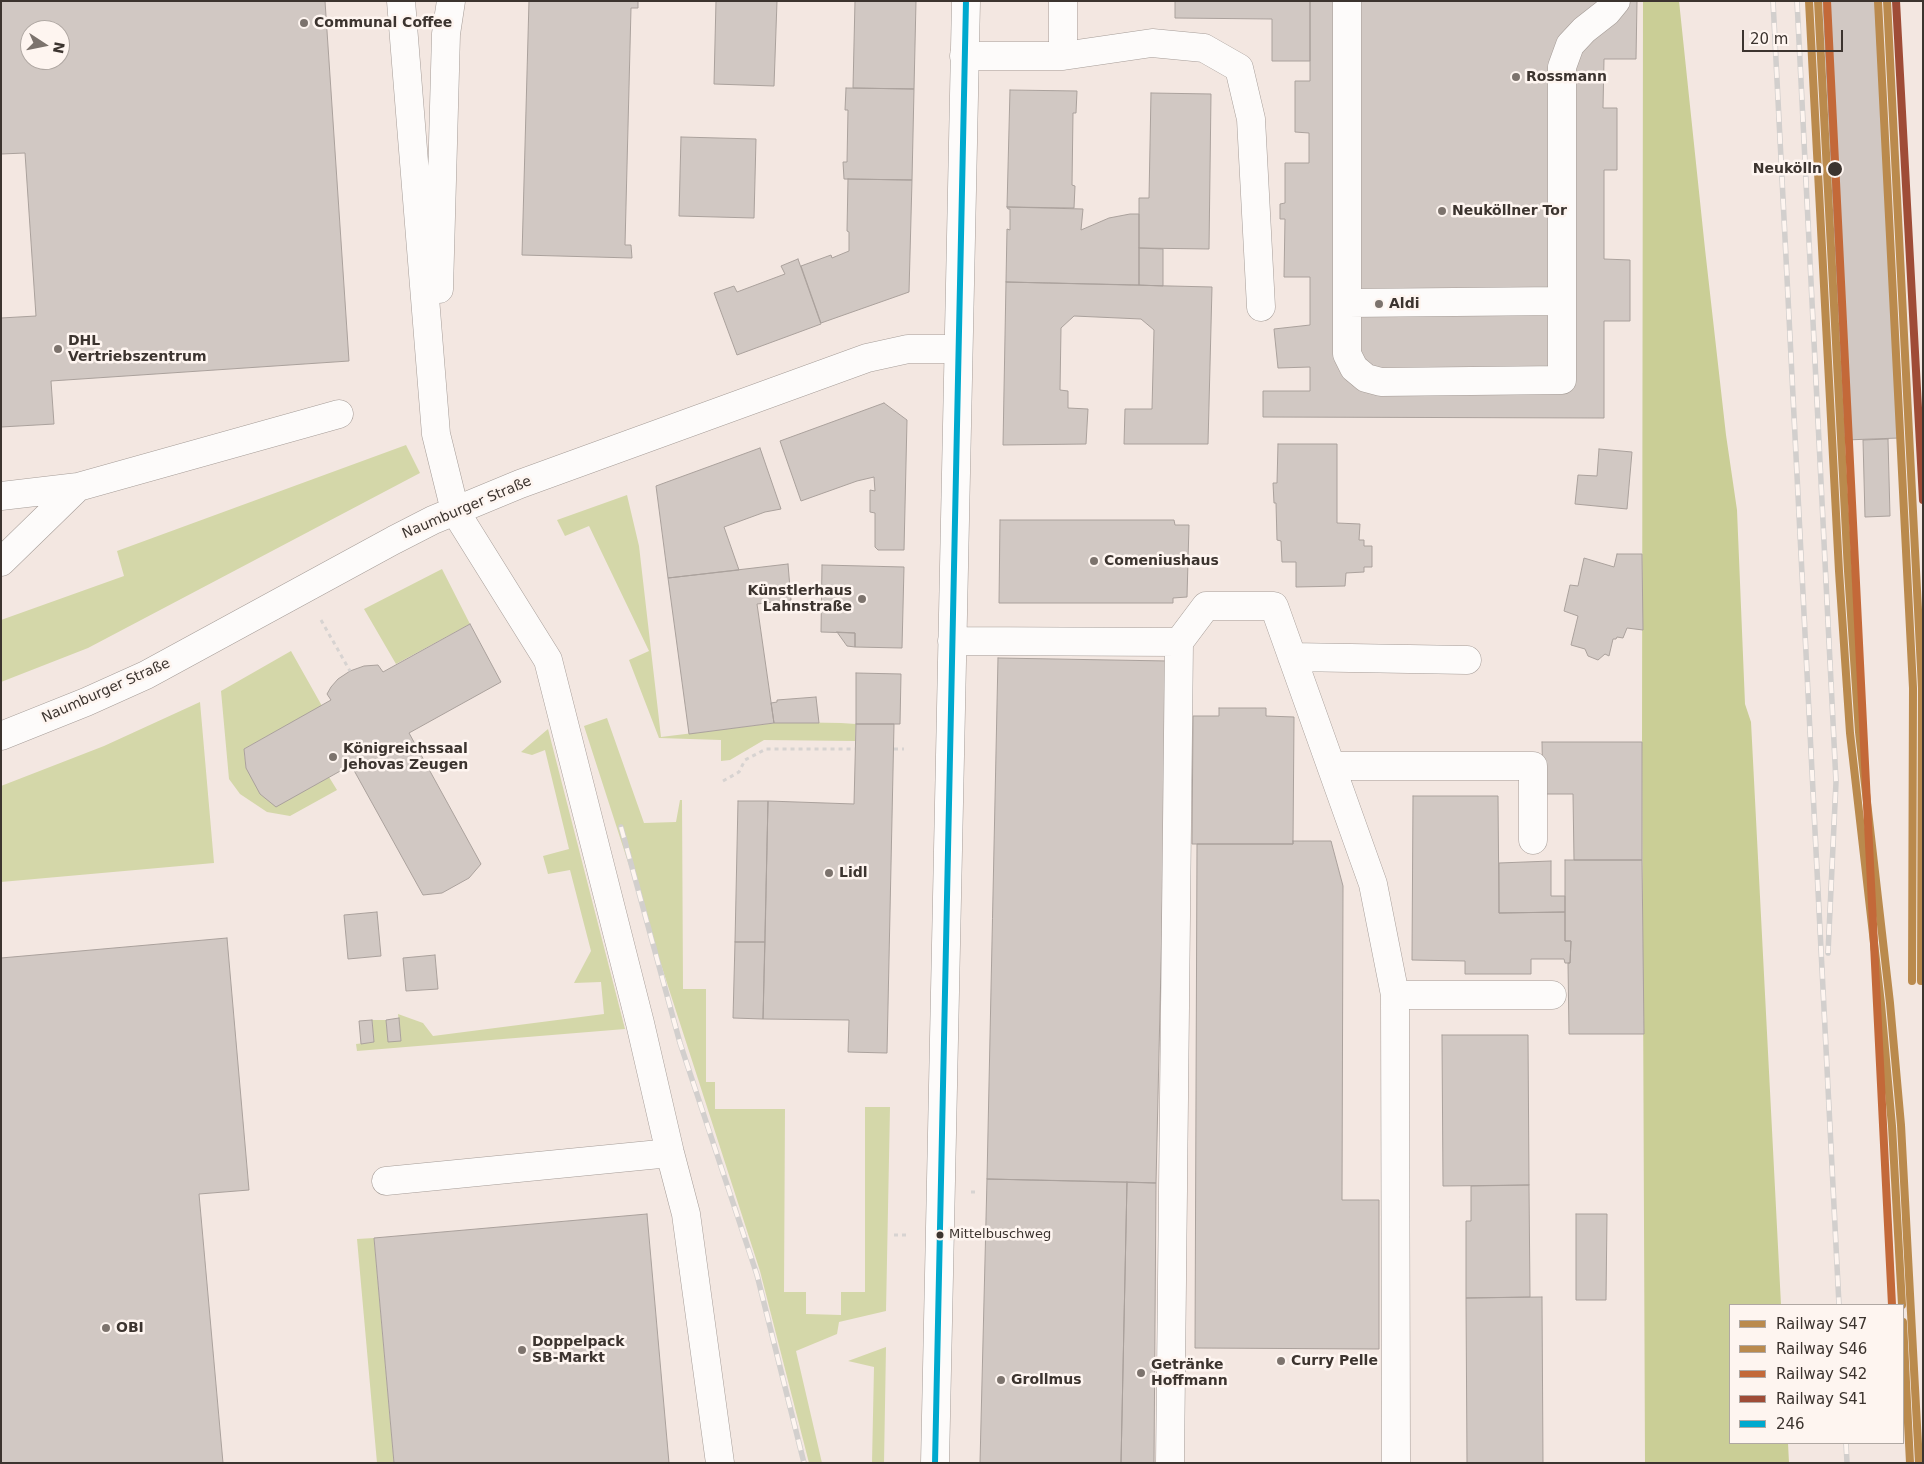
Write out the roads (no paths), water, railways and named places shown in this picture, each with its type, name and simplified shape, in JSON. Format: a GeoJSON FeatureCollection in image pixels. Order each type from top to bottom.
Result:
{"type":"FeatureCollection","features":[{"type":"Feature","properties":{"kind":"street"},"geometry":{"type":"LineString","coordinates":[[401,1],[436,434],[455,511],[548,660],[640,1023],[686,1214],[720,1463]]}},
{"type":"Feature","properties":{"kind":"street"},"geometry":{"type":"LineString","coordinates":[[436,434],[446,34],[451,1]]}},
{"type":"Feature","properties":{"kind":"street"},"geometry":{"type":"LineString","coordinates":[[935,1463],[966,1]]}},
{"type":"Feature","properties":{"kind":"street"},"geometry":{"type":"LineString","coordinates":[[1063,1],[1063,56]]}},
{"type":"Feature","properties":{"kind":"street"},"geometry":{"type":"LineString","coordinates":[[1347,1],[1347,354],[1354,368],[1366,378],[1381,382],[1562,380],[1562,67],[1570,45],[1584,30],[1607,12],[1616,1]]}},
{"type":"Feature","properties":{"kind":"street"},"geometry":{"type":"LineString","coordinates":[[964,56],[1063,56],[1152,43],[1204,48],[1239,68],[1251,119],[1261,307]]}},
{"type":"Feature","properties":{"kind":"street"},"geometry":{"type":"LineString","coordinates":[[1348,302],[1561,301]]}},
{"type":"Feature","properties":{"kind":"street","name":"Naumburger Straße"},"geometry":{"type":"LineString","coordinates":[[1,736],[86,702],[146,675],[394,540],[455,511],[557,470],[867,358],[908,348],[958,350]]}},
{"type":"Feature","properties":{"kind":"street"},"geometry":{"type":"LineString","coordinates":[[1,496],[78,487],[339,414]]}},
{"type":"Feature","properties":{"kind":"street"},"geometry":{"type":"LineString","coordinates":[[1,562],[78,487]]}},
{"type":"Feature","properties":{"kind":"street"},"geometry":{"type":"LineString","coordinates":[[1170,1463],[1179,642],[1206,606],[1274,606],[1373,884],[1396,995],[1396,1463]]}},
{"type":"Feature","properties":{"kind":"street"},"geometry":{"type":"LineString","coordinates":[[952,641],[1179,642]]}},
{"type":"Feature","properties":{"kind":"street"},"geometry":{"type":"LineString","coordinates":[[1292,657],[1467,660]]}},
{"type":"Feature","properties":{"kind":"street"},"geometry":{"type":"LineString","coordinates":[[1331,766],[1533,766],[1533,840]]}},
{"type":"Feature","properties":{"kind":"street"},"geometry":{"type":"LineString","coordinates":[[1396,995],[1552,995]]}},
{"type":"Feature","properties":{"kind":"street"},"geometry":{"type":"LineString","coordinates":[[386,1181],[670,1153]]}},
{"type":"Feature","properties":{"kind":"railway"},"geometry":{"type":"LineString","coordinates":[[1773,1],[1839,1304]]}},
{"type":"Feature","properties":{"kind":"railway"},"geometry":{"type":"LineString","coordinates":[[1797,1],[1836,782],[1828,953]]}},
{"type":"Feature","properties":{"kind":"railway"},"geometry":{"type":"LineString","coordinates":[[621,827],[680,1043],[757,1275],[804,1463]]}},
{"type":"Feature","properties":{"kind":"railway"},"geometry":{"type":"LineString","coordinates":[[1846,1444],[1847,1463]]}},
{"type":"Feature","properties":{"kind":"rail line","name":"S46"},"geometry":{"type":"LineString","coordinates":[[1809,1],[1839,571],[1850,733],[1881,1004],[1892,1126],[1902,1304]]}},
{"type":"Feature","properties":{"kind":"rail line","name":"S47"},"geometry":{"type":"LineString","coordinates":[[1818,1],[1848,571],[1859,732],[1890,1003],[1901,1125],[1919,1463]]}},
{"type":"Feature","properties":{"kind":"rail line","name":"S42"},"geometry":{"type":"LineString","coordinates":[[1827,1],[1892,1304]]}},
{"type":"Feature","properties":{"kind":"rail line","name":"S46"},"geometry":{"type":"LineString","coordinates":[[1878,1],[1913,688],[1912,981]]}},
{"type":"Feature","properties":{"kind":"rail line","name":"S47"},"geometry":{"type":"LineString","coordinates":[[1887,1],[1922,688],[1921,981]]}},
{"type":"Feature","properties":{"kind":"rail line","name":"S41"},"geometry":{"type":"LineString","coordinates":[[1896,1],[1923,500]]}},
{"type":"Feature","properties":{"kind":"rail line","name":"S46"},"geometry":{"type":"LineString","coordinates":[[1904,1342],[1910,1463]]}},
{"type":"Feature","properties":{"kind":"place","name":"Communal Coffee"},"geometry":{"type":"Point","coordinates":[304,23]}},
{"type":"Feature","properties":{"kind":"place","name":"Rossmann"},"geometry":{"type":"Point","coordinates":[1516,77]}},
{"type":"Feature","properties":{"kind":"place","name":"Neukölln"},"geometry":{"type":"Point","coordinates":[1835,169]}},
{"type":"Feature","properties":{"kind":"place","name":"Neuköllner Tor"},"geometry":{"type":"Point","coordinates":[1442,211]}},
{"type":"Feature","properties":{"kind":"place","name":"Aldi"},"geometry":{"type":"Point","coordinates":[1379,304]}},
{"type":"Feature","properties":{"kind":"place","name":"DHL Vertriebszentrum"},"geometry":{"type":"Point","coordinates":[58,349]}},
{"type":"Feature","properties":{"kind":"place","name":"Comeniushaus"},"geometry":{"type":"Point","coordinates":[1094,561]}},
{"type":"Feature","properties":{"kind":"place","name":"Künstlerhaus Lahnstraße"},"geometry":{"type":"Point","coordinates":[862,599]}},
{"type":"Feature","properties":{"kind":"place","name":"Königreichssaal Jehovas Zeugen"},"geometry":{"type":"Point","coordinates":[333,757]}},
{"type":"Feature","properties":{"kind":"place","name":"Lidl"},"geometry":{"type":"Point","coordinates":[829,873]}},
{"type":"Feature","properties":{"kind":"place","name":"Mittelbuschweg"},"geometry":{"type":"Point","coordinates":[940,1235]}},
{"type":"Feature","properties":{"kind":"place","name":"OBI"},"geometry":{"type":"Point","coordinates":[106,1328]}},
{"type":"Feature","properties":{"kind":"place","name":"Doppelpack SB-Markt"},"geometry":{"type":"Point","coordinates":[522,1350]}},
{"type":"Feature","properties":{"kind":"place","name":"Curry Pelle"},"geometry":{"type":"Point","coordinates":[1281,1361]}},
{"type":"Feature","properties":{"kind":"place","name":"Getränke Hoffmann"},"geometry":{"type":"Point","coordinates":[1141,1373]}},
{"type":"Feature","properties":{"kind":"place","name":"Grollmus"},"geometry":{"type":"Point","coordinates":[1001,1380]}}]}
